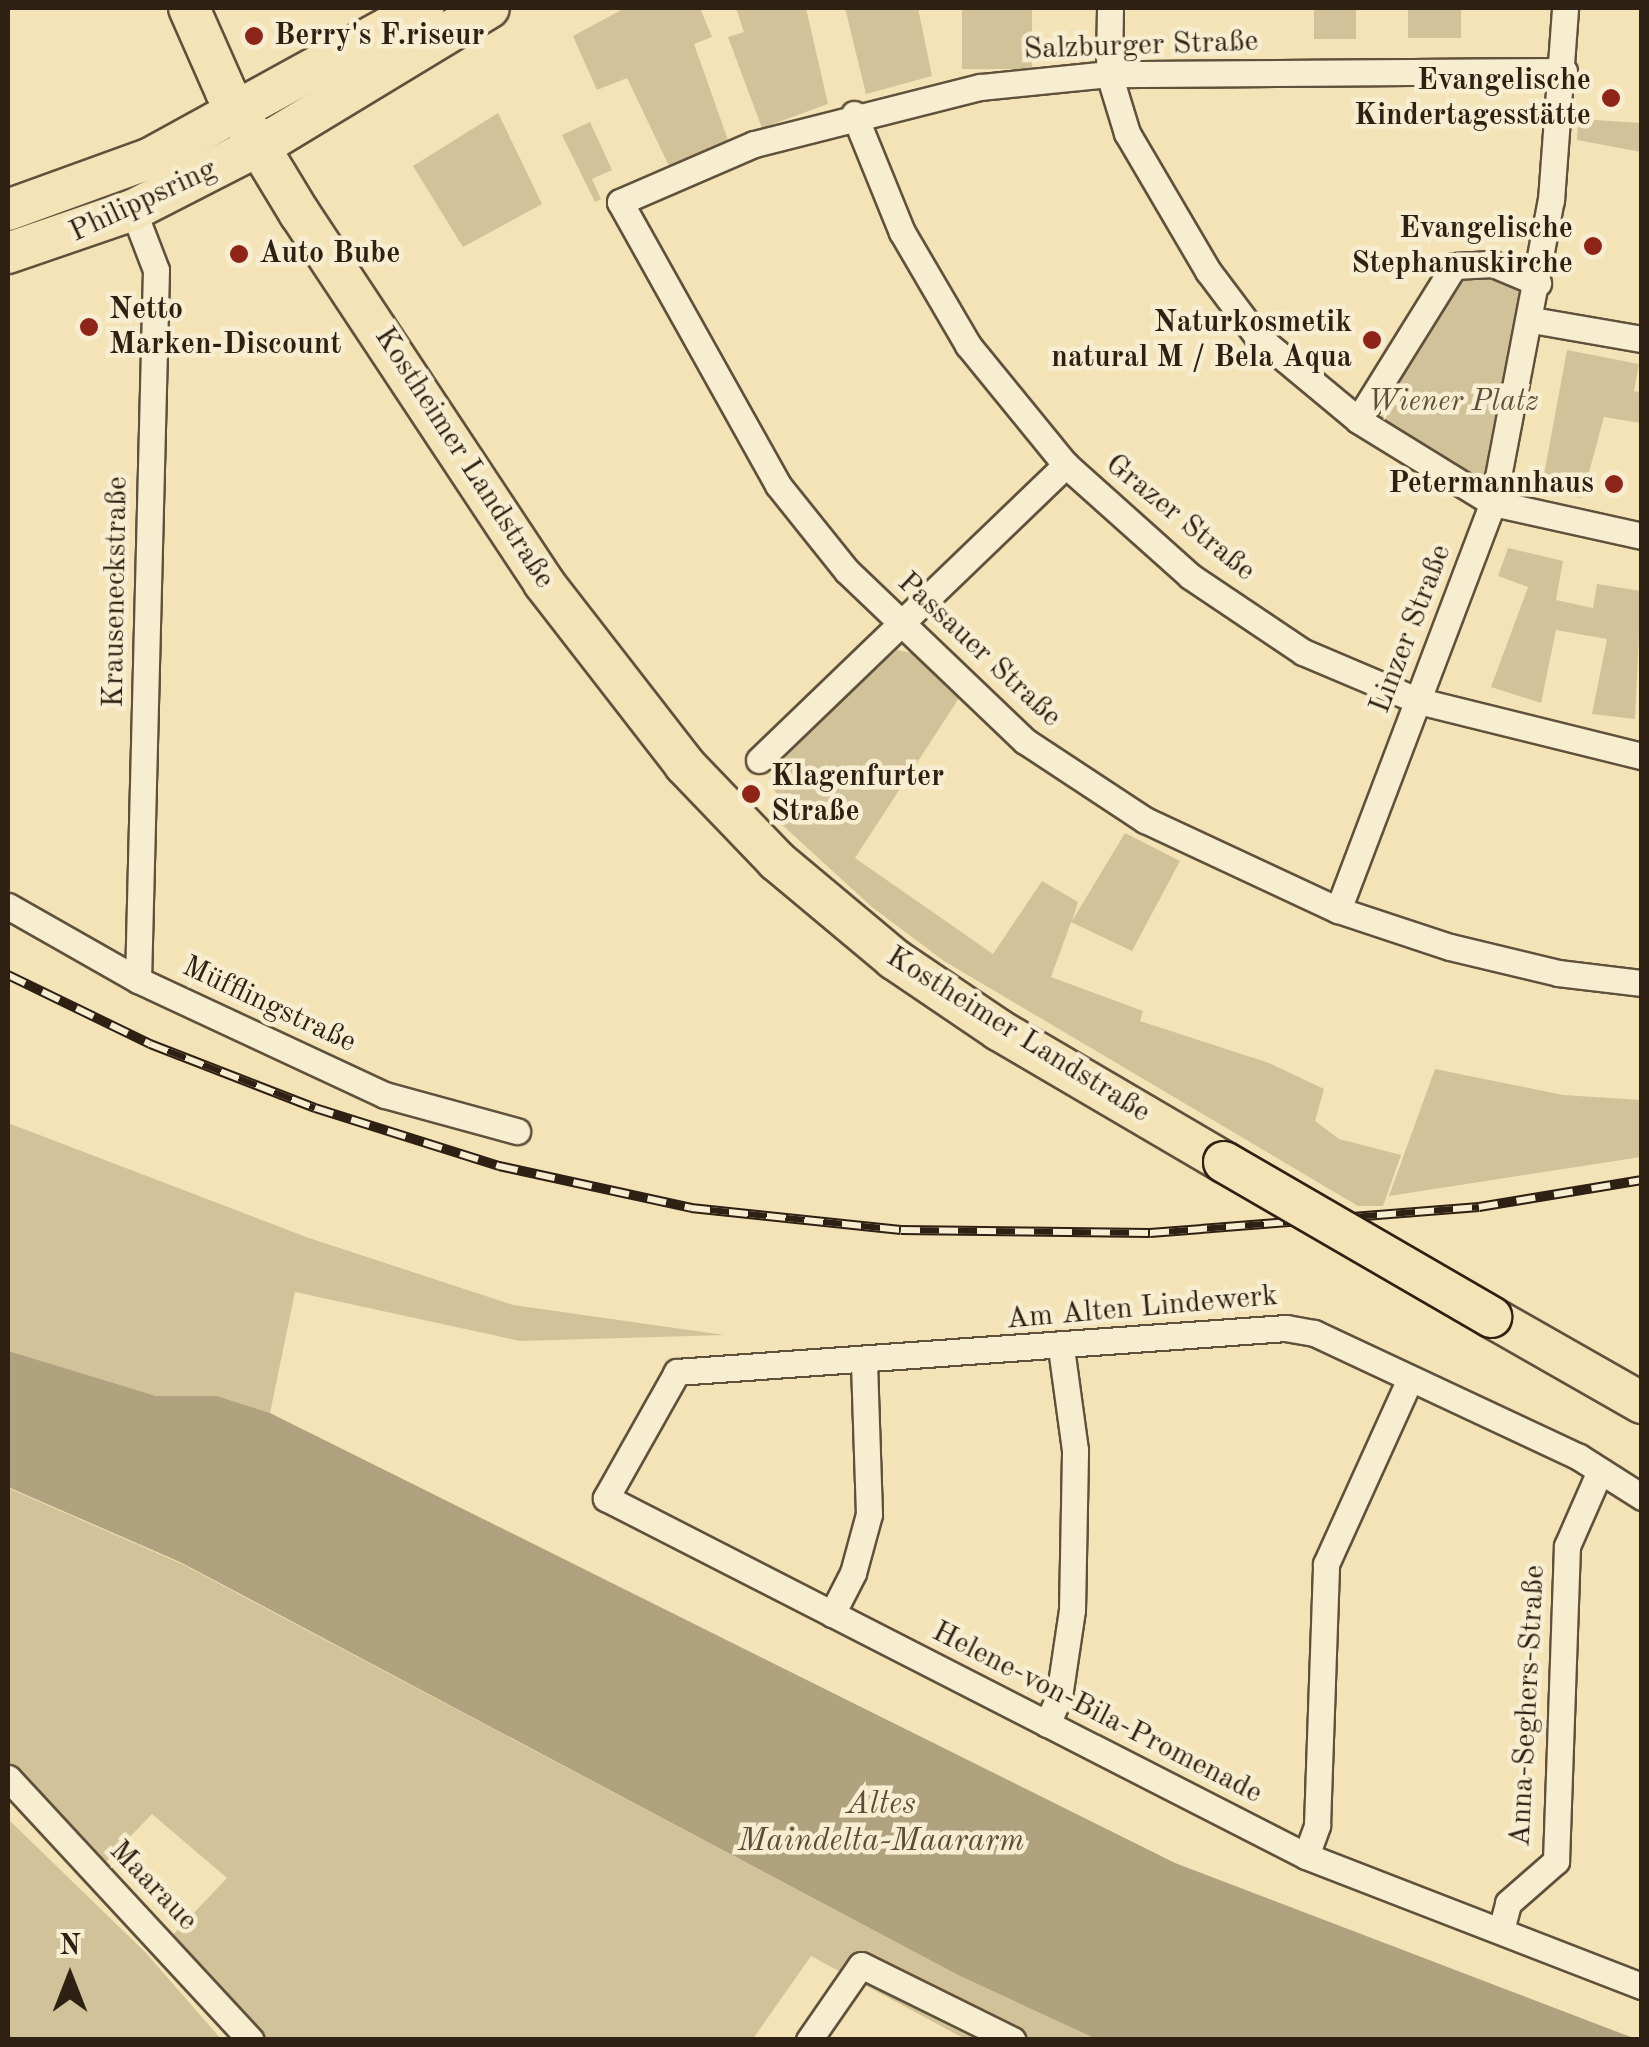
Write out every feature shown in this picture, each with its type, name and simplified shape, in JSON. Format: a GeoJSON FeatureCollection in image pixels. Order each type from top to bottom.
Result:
{"type":"FeatureCollection","features":[{"type":"Feature","properties":{"kind":"main road","name":"Kostheimer Landstraße"},"geometry":{"type":"LineString","coordinates":[[190,8],[348,278],[544,583],[675,752],[742,826],[852,926],[945,996],[1642,1403]]}},
{"type":"Feature","properties":{"kind":"main road"},"geometry":{"type":"LineString","coordinates":[[256,126],[424,8]]}},
{"type":"Feature","properties":{"kind":"main road"},"geometry":{"type":"LineString","coordinates":[[256,126],[488,8]]}},
{"type":"Feature","properties":{"kind":"main road","name":"Philippsring"},"geometry":{"type":"LineString","coordinates":[[21,206],[256,126]]}},
{"type":"Feature","properties":{"kind":"main road","name":"Philippsring"},"geometry":{"type":"LineString","coordinates":[[8,253],[46,244],[133,210],[256,126]]}},
{"type":"Feature","properties":{"kind":"main road"},"geometry":{"type":"LineString","coordinates":[[21,206],[45,214],[46,244]]}},
{"type":"Feature","properties":{"kind":"street"},"geometry":{"type":"LineString","coordinates":[[1110,8],[1109,74],[1127,133],[1208,271],[1257,336],[1358,420],[1493,503],[1642,536]]}},
{"type":"Feature","properties":{"kind":"street","name":"Linzer Straße"},"geometry":{"type":"LineString","coordinates":[[1338,910],[1493,503],[1538,282],[1564,72],[1565,8]]}},
{"type":"Feature","properties":{"kind":"street","name":"Salzburger Straße"},"geometry":{"type":"LineString","coordinates":[[620,202],[754,144],[854,114],[980,87],[1109,74],[1564,72]]}},
{"type":"Feature","properties":{"kind":"street","name":"Grazer Straße"},"geometry":{"type":"LineString","coordinates":[[854,114],[902,232],[968,345],[1066,465],[1190,576],[1302,652],[1419,701],[1642,756]]}},
{"type":"Feature","properties":{"kind":"street","name":"Passauer Straße"},"geometry":{"type":"LineString","coordinates":[[620,202],[770,473],[847,570],[1025,741],[1130,812],[1338,910],[1450,947],[1642,983]]}},
{"type":"Feature","properties":{"kind":"street","name":"Krauseneckstraße"},"geometry":{"type":"LineString","coordinates":[[133,210],[156,270],[138,980]]}},
{"type":"Feature","properties":{"kind":"street"},"geometry":{"type":"LineString","coordinates":[[1358,420],[1454,266],[1493,264],[1538,282]]}},
{"type":"Feature","properties":{"kind":"street"},"geometry":{"type":"LineString","coordinates":[[1532,320],[1642,339]]}},
{"type":"Feature","properties":{"kind":"street"},"geometry":{"type":"LineString","coordinates":[[759,760],[1066,465]]}},
{"type":"Feature","properties":{"kind":"street","name":"Müfflingstraße"},"geometry":{"type":"LineString","coordinates":[[8,906],[138,980],[384,1095],[516,1131]]}},
{"type":"Feature","properties":{"kind":"street","name":"Am Alten Lindewerk"},"geometry":{"type":"LineString","coordinates":[[641,1432],[678,1372],[1061,1348],[1084,1340],[1300,1328],[1600,1471],[1642,1497]]}},
{"type":"Feature","properties":{"kind":"street"},"geometry":{"type":"LineString","coordinates":[[1047,1724],[1059,1697],[1072,1625],[1075,1450],[1061,1348]]}},
{"type":"Feature","properties":{"kind":"street"},"geometry":{"type":"LineString","coordinates":[[832,1614],[853,1573],[869,1514],[864,1361]]}},
{"type":"Feature","properties":{"kind":"street"},"geometry":{"type":"LineString","coordinates":[[1306,1856],[1317,1826],[1326,1564],[1410,1379]]}},
{"type":"Feature","properties":{"kind":"street","name":"Helene-von-Bila-Promenade"},"geometry":{"type":"LineString","coordinates":[[641,1432],[606,1498],[1306,1856],[1642,1986]]}},
{"type":"Feature","properties":{"kind":"street","name":"Anna-Seghers-Straße"},"geometry":{"type":"LineString","coordinates":[[1501,1930],[1508,1903],[1556,1861],[1567,1546],[1600,1471]]}},
{"type":"Feature","properties":{"kind":"street","name":"Maaraue"},"geometry":{"type":"LineString","coordinates":[[8,1778],[250,2040]]}},
{"type":"Feature","properties":{"kind":"street"},"geometry":{"type":"LineString","coordinates":[[809,2040],[861,1965],[1012,2040]]}},
{"type":"Feature","properties":{"kind":"green space"},"geometry":{"type":"Polygon","coordinates":[[[625,8],[700,8],[712,37],[694,44],[729,143],[670,168],[627,78],[597,90],[573,36],[625,8]]]}},
{"type":"Feature","properties":{"kind":"green space"},"geometry":{"type":"Polygon","coordinates":[[[736,8],[806,8],[828,104],[762,128],[728,37],[744,32],[736,8]]]}},
{"type":"Feature","properties":{"kind":"green space"},"geometry":{"type":"Polygon","coordinates":[[[845,8],[918,8],[932,76],[866,94],[845,8]]]}},
{"type":"Feature","properties":{"kind":"green space"},"geometry":{"type":"Polygon","coordinates":[[[962,8],[1032,8],[1032,69],[962,69],[962,8]]]}},
{"type":"Feature","properties":{"kind":"green space"},"geometry":{"type":"Polygon","coordinates":[[[1314,8],[1356,8],[1356,39],[1314,39],[1314,8]]]}},
{"type":"Feature","properties":{"kind":"green space"},"geometry":{"type":"Polygon","coordinates":[[[1408,8],[1461,8],[1461,38],[1408,38],[1408,8]]]}},
{"type":"Feature","properties":{"kind":"green space"},"geometry":{"type":"Polygon","coordinates":[[[498,113],[542,204],[463,247],[413,166],[498,113]]]}},
{"type":"Feature","properties":{"kind":"green space"},"geometry":{"type":"Polygon","coordinates":[[[1578,119],[1641,123],[1641,152],[1577,140],[1578,119]]]}},
{"type":"Feature","properties":{"kind":"green space"},"geometry":{"type":"Polygon","coordinates":[[[590,122],[612,170],[592,179],[601,199],[595,202],[562,135],[590,122]]]}},
{"type":"Feature","properties":{"kind":"green space","name":"Wiener Platz"},"geometry":{"type":"Polygon","coordinates":[[[1463,267],[1526,292],[1486,476],[1472,476],[1375,427],[1463,267]]]}},
{"type":"Feature","properties":{"kind":"green space"},"geometry":{"type":"Polygon","coordinates":[[[1567,350],[1639,364],[1634,391],[1641,393],[1641,423],[1604,417],[1582,498],[1541,491],[1567,350]]]}},
{"type":"Feature","properties":{"kind":"green space"},"geometry":{"type":"Polygon","coordinates":[[[1508,548],[1563,561],[1556,600],[1593,608],[1597,584],[1641,591],[1635,719],[1592,714],[1607,639],[1556,630],[1541,703],[1491,687],[1528,587],[1498,576],[1508,548]]]}},
{"type":"Feature","properties":{"kind":"green space"},"geometry":{"type":"Polygon","coordinates":[[[897,650],[922,655],[961,695],[855,858],[993,954],[1042,881],[1078,902],[1072,921],[1125,833],[1180,861],[1132,951],[1071,922],[1051,977],[1143,1011],[1140,1021],[1269,1063],[1324,1089],[1315,1121],[1339,1139],[1401,1155],[1383,1206],[1358,1206],[944,961],[872,907],[779,822],[792,809],[770,786],[790,749],[897,650]]]}},
{"type":"Feature","properties":{"kind":"green space"},"geometry":{"type":"Polygon","coordinates":[[[1435,1069],[1563,1095],[1641,1100],[1641,1157],[1389,1196],[1435,1069]]]}},
{"type":"Feature","properties":{"kind":"green space"},"geometry":{"type":"Polygon","coordinates":[[[8,1123],[306,1237],[513,1305],[724,1335],[520,1341],[295,1292],[270,1413],[217,1396],[156,1396],[99,1381],[8,1353],[8,1123]]]}},
{"type":"Feature","properties":{"kind":"green space"},"geometry":{"type":"Polygon","coordinates":[[[8,1488],[182,1564],[958,1975],[1096,2039],[965,2039],[811,1956],[753,2039],[258,2039],[168,1940],[227,1878],[152,1814],[98,1870],[8,1778],[8,1488]]]}},
{"type":"Feature","properties":{"kind":"green space"},"geometry":{"type":"Polygon","coordinates":[[[8,1819],[146,1953],[221,2039],[8,2039],[8,1819]]]}},
{"type":"Feature","properties":{"kind":"water","name":"Altes Maindelta-Maararm"},"geometry":{"type":"Polygon","coordinates":[[[8,1351],[156,1396],[217,1396],[270,1413],[1175,1863],[1636,2039],[1096,2039],[958,1975],[180,1562],[8,1487],[8,1351]]]}},
{"type":"Feature","properties":{"kind":"railway"},"geometry":{"type":"LineString","coordinates":[[8,975],[150,1044],[315,1108],[499,1166],[691,1208],[901,1230],[1150,1233],[1479,1207],[1642,1180]]}},
{"type":"Feature","properties":{"kind":"place","name":"Berry's F.riseur"},"geometry":{"type":"Point","coordinates":[254,36]}},
{"type":"Feature","properties":{"kind":"place","name":"Evangelische Kindertagesstätte"},"geometry":{"type":"Point","coordinates":[1611,98]}},
{"type":"Feature","properties":{"kind":"place","name":"Evangelische Stephanuskirche"},"geometry":{"type":"Point","coordinates":[1593,246]}},
{"type":"Feature","properties":{"kind":"place","name":"Auto Bube"},"geometry":{"type":"Point","coordinates":[239,254]}},
{"type":"Feature","properties":{"kind":"place","name":"Netto Marken-Discount"},"geometry":{"type":"Point","coordinates":[89,327]}},
{"type":"Feature","properties":{"kind":"place","name":"Naturkosmetik natural M / Bela Aqua"},"geometry":{"type":"Point","coordinates":[1372,340]}},
{"type":"Feature","properties":{"kind":"place","name":"Petermannhaus"},"geometry":{"type":"Point","coordinates":[1614,484]}},
{"type":"Feature","properties":{"kind":"place","name":"Klagenfurter Straße"},"geometry":{"type":"Point","coordinates":[751,794]}}]}
